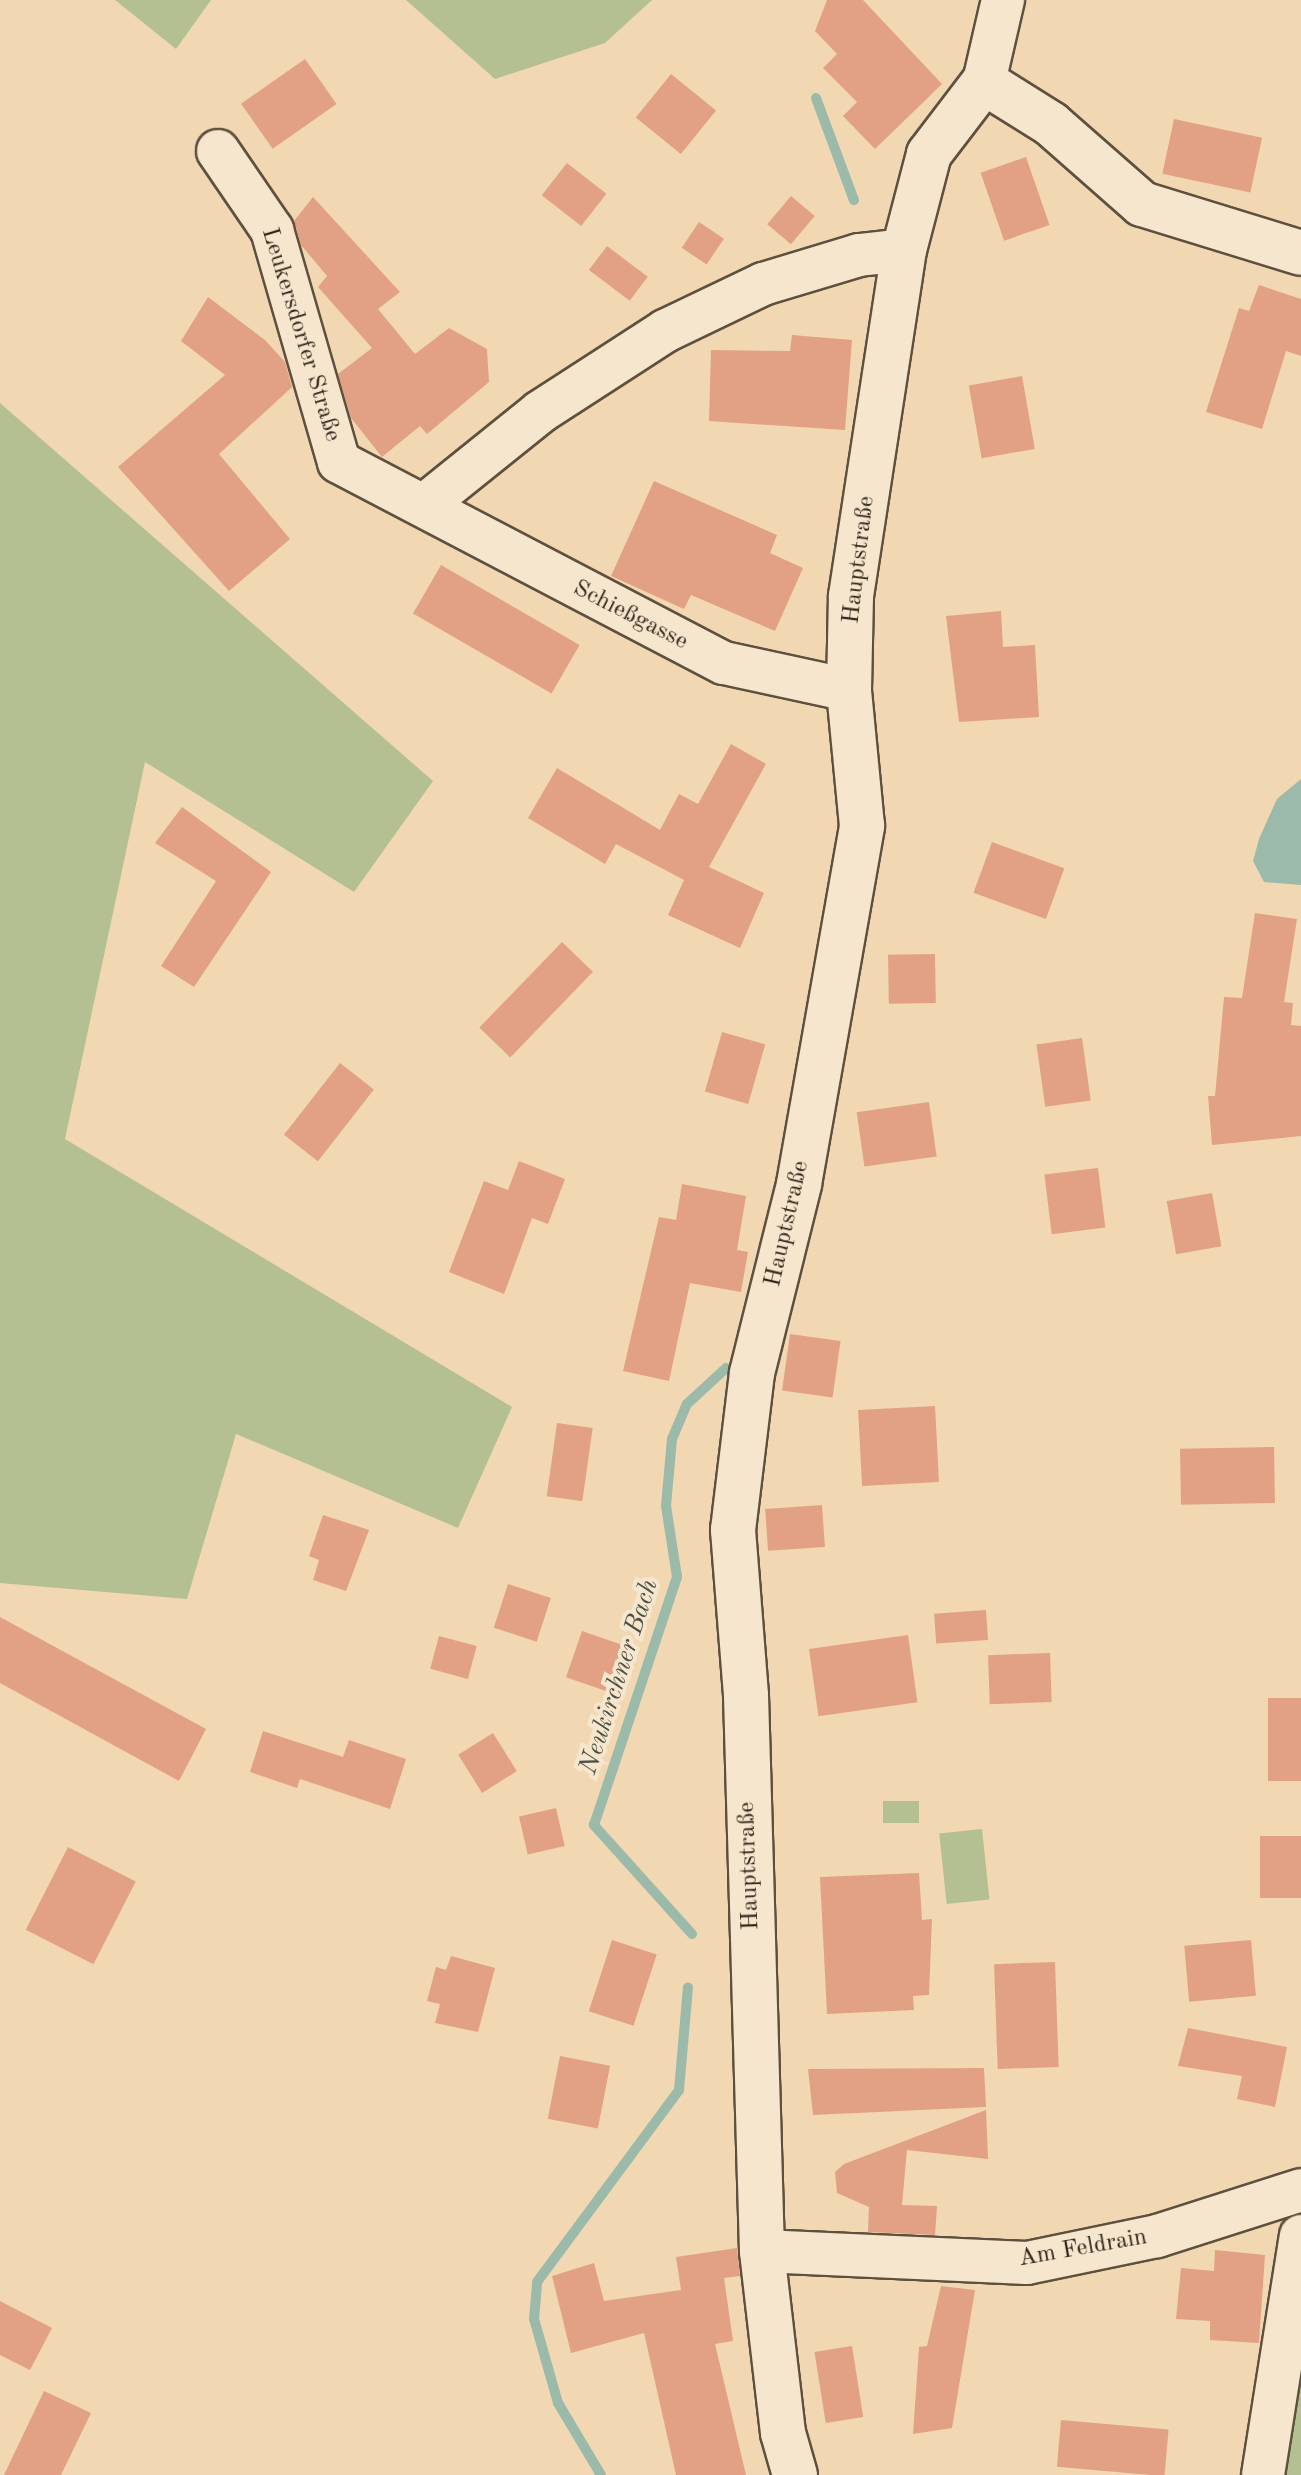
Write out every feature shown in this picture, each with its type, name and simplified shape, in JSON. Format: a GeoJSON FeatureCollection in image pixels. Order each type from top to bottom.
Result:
{"type":"FeatureCollection","features":[{"type":"Feature","properties":{"kind":"street","name":"Hauptstraße"},"geometry":{"type":"LineString","coordinates":[[795,2475],[783,2433],[762,2251],[746,1695],[733,1530],[752,1373],[799,1184],[862,826],[849,690],[851,596],[904,250],[929,154],[984,82],[1003,0]]}},
{"type":"Feature","properties":{"kind":"street"},"geometry":{"type":"LineString","coordinates":[[984,82],[1051,124],[1142,204],[1301,253]]}},
{"type":"Feature","properties":{"kind":"street","name":"Leukersdorfer Straße"},"geometry":{"type":"LineString","coordinates":[[218,151],[272,230],[339,462],[427,503]]}},
{"type":"Feature","properties":{"kind":"street"},"geometry":{"type":"LineString","coordinates":[[427,503],[540,412],[665,331],[763,284],[859,255],[904,250]]}},
{"type":"Feature","properties":{"kind":"street","name":"Schießgasse"},"geometry":{"type":"LineString","coordinates":[[427,503],[476,539],[724,663],[849,690]]}},
{"type":"Feature","properties":{"kind":"street","name":"Am Feldrain"},"geometry":{"type":"LineString","coordinates":[[762,2251],[1027,2263],[1157,2236],[1301,2190]]}},
{"type":"Feature","properties":{"kind":"street"},"geometry":{"type":"LineString","coordinates":[[1263,2475],[1301,2236]]}},
{"type":"Feature","properties":{"kind":"green space"},"geometry":{"type":"Polygon","coordinates":[[[115,0],[211,0],[176,49],[115,0]]]}},
{"type":"Feature","properties":{"kind":"green space"},"geometry":{"type":"Polygon","coordinates":[[[406,0],[652,0],[605,43],[495,79],[406,0]]]}},
{"type":"Feature","properties":{"kind":"green space"},"geometry":{"type":"Polygon","coordinates":[[[0,403],[433,781],[354,892],[145,762],[65,1139],[512,1407],[458,1528],[236,1434],[187,1599],[0,1583],[0,403]]]}},
{"type":"Feature","properties":{"kind":"green space"},"geometry":{"type":"Polygon","coordinates":[[[883,1801],[919,1801],[919,1823],[883,1823],[883,1801]]]}},
{"type":"Feature","properties":{"kind":"green space"},"geometry":{"type":"Polygon","coordinates":[[[982,1829],[989,1900],[947,1904],[939,1833],[982,1829]]]}},
{"type":"Feature","properties":{"kind":"green space"},"geometry":{"type":"Polygon","coordinates":[[[1301,2334],[1301,2475],[1275,2475],[1301,2334]]]}},
{"type":"Feature","properties":{"kind":"shaded area"},"geometry":{"type":"Polygon","coordinates":[[[1301,779],[1301,885],[1264,882],[1253,861],[1259,839],[1277,799],[1301,779]]]}},
{"type":"Feature","properties":{"kind":"building"},"geometry":{"type":"Polygon","coordinates":[[[827,0],[863,0],[942,84],[875,149],[843,116],[857,102],[823,68],[837,54],[815,31],[827,0]]]}},
{"type":"Feature","properties":{"kind":"building"},"geometry":{"type":"Polygon","coordinates":[[[305,59],[337,104],[273,149],[241,104],[305,59]]]}},
{"type":"Feature","properties":{"kind":"building"},"geometry":{"type":"Polygon","coordinates":[[[671,74],[716,111],[681,154],[636,118],[671,74]]]}},
{"type":"Feature","properties":{"kind":"building"},"geometry":{"type":"Polygon","coordinates":[[[1174,119],[1262,138],[1250,192],[1162,174],[1174,119]]]}},
{"type":"Feature","properties":{"kind":"building"},"geometry":{"type":"Polygon","coordinates":[[[1026,157],[1049,225],[1004,241],[981,173],[1026,157]]]}},
{"type":"Feature","properties":{"kind":"building"},"geometry":{"type":"Polygon","coordinates":[[[567,163],[606,194],[581,226],[542,195],[567,163]]]}},
{"type":"Feature","properties":{"kind":"building"},"geometry":{"type":"Polygon","coordinates":[[[791,196],[815,216],[791,244],[767,224],[791,196]]]}},
{"type":"Feature","properties":{"kind":"building"},"geometry":{"type":"Polygon","coordinates":[[[313,197],[400,292],[378,309],[415,354],[449,328],[487,349],[489,382],[427,434],[420,426],[382,457],[351,418],[338,374],[372,348],[318,287],[327,276],[301,245],[294,221],[313,197]]]}},
{"type":"Feature","properties":{"kind":"building"},"geometry":{"type":"Polygon","coordinates":[[[699,222],[724,239],[707,264],[682,248],[699,222]]]}},
{"type":"Feature","properties":{"kind":"building"},"geometry":{"type":"Polygon","coordinates":[[[607,246],[648,277],[630,301],[589,270],[607,246]]]}},
{"type":"Feature","properties":{"kind":"building"},"geometry":{"type":"Polygon","coordinates":[[[1259,285],[1301,299],[1301,356],[1286,351],[1262,429],[1206,412],[1239,308],[1249,311],[1259,285]]]}},
{"type":"Feature","properties":{"kind":"building"},"geometry":{"type":"Polygon","coordinates":[[[208,297],[265,340],[285,362],[292,387],[219,454],[290,539],[229,591],[118,467],[225,375],[181,341],[208,297]]]}},
{"type":"Feature","properties":{"kind":"building"},"geometry":{"type":"Polygon","coordinates":[[[792,335],[852,340],[845,430],[709,421],[711,350],[790,351],[792,335]]]}},
{"type":"Feature","properties":{"kind":"building"},"geometry":{"type":"Polygon","coordinates":[[[1022,376],[1035,449],[982,458],[969,385],[1022,376]]]}},
{"type":"Feature","properties":{"kind":"building"},"geometry":{"type":"Polygon","coordinates":[[[654,481],[777,535],[770,553],[803,568],[775,631],[691,595],[684,609],[611,576],[654,481]]]}},
{"type":"Feature","properties":{"kind":"building"},"geometry":{"type":"Polygon","coordinates":[[[441,565],[580,645],[552,693],[413,613],[441,565]]]}},
{"type":"Feature","properties":{"kind":"building"},"geometry":{"type":"Polygon","coordinates":[[[1001,611],[1003,647],[1035,645],[1039,717],[959,722],[946,616],[1001,611]]]}},
{"type":"Feature","properties":{"kind":"building"},"geometry":{"type":"Polygon","coordinates":[[[731,744],[766,764],[709,867],[764,893],[740,948],[668,915],[684,880],[616,844],[605,864],[528,818],[557,768],[660,830],[679,794],[698,804],[731,744]]]}},
{"type":"Feature","properties":{"kind":"building"},"geometry":{"type":"Polygon","coordinates":[[[182,807],[271,872],[194,987],[161,966],[216,881],[155,843],[182,807]]]}},
{"type":"Feature","properties":{"kind":"building"},"geometry":{"type":"Polygon","coordinates":[[[992,842],[1064,868],[1046,919],[974,893],[992,842]]]}},
{"type":"Feature","properties":{"kind":"building"},"geometry":{"type":"Polygon","coordinates":[[[1255,913],[1297,919],[1284,1002],[1293,1003],[1291,1025],[1301,1026],[1301,1136],[1212,1145],[1208,1096],[1215,1096],[1224,997],[1242,998],[1255,913]]]}},
{"type":"Feature","properties":{"kind":"building"},"geometry":{"type":"Polygon","coordinates":[[[562,942],[593,972],[510,1057],[479,1028],[562,942]]]}},
{"type":"Feature","properties":{"kind":"building"},"geometry":{"type":"Polygon","coordinates":[[[935,954],[936,1003],[889,1004],[888,955],[935,954]]]}},
{"type":"Feature","properties":{"kind":"building"},"geometry":{"type":"Polygon","coordinates":[[[722,1032],[765,1044],[748,1104],[705,1092],[722,1032]]]}},
{"type":"Feature","properties":{"kind":"building"},"geometry":{"type":"Polygon","coordinates":[[[1082,1038],[1091,1100],[1045,1107],[1036,1044],[1082,1038]]]}},
{"type":"Feature","properties":{"kind":"building"},"geometry":{"type":"Polygon","coordinates":[[[340,1063],[374,1089],[318,1161],[284,1135],[340,1063]]]}},
{"type":"Feature","properties":{"kind":"building"},"geometry":{"type":"Polygon","coordinates":[[[929,1102],[937,1156],[864,1167],[857,1112],[929,1102]]]}},
{"type":"Feature","properties":{"kind":"building"},"geometry":{"type":"Polygon","coordinates":[[[519,1161],[565,1179],[548,1224],[532,1218],[504,1294],[449,1272],[484,1181],[508,1190],[519,1161]]]}},
{"type":"Feature","properties":{"kind":"building"},"geometry":{"type":"Polygon","coordinates":[[[1098,1168],[1105,1228],[1052,1234],[1044,1175],[1098,1168]]]}},
{"type":"Feature","properties":{"kind":"building"},"geometry":{"type":"Polygon","coordinates":[[[682,1184],[746,1196],[737,1250],[748,1252],[741,1292],[690,1283],[669,1381],[623,1371],[659,1217],[676,1220],[682,1184]]]}},
{"type":"Feature","properties":{"kind":"building"},"geometry":{"type":"Polygon","coordinates":[[[1212,1193],[1221,1246],[1176,1254],[1167,1201],[1212,1193]]]}},
{"type":"Feature","properties":{"kind":"building"},"geometry":{"type":"Polygon","coordinates":[[[790,1334],[841,1341],[833,1398],[782,1390],[790,1334]]]}},
{"type":"Feature","properties":{"kind":"building"},"geometry":{"type":"Polygon","coordinates":[[[935,1406],[939,1482],[862,1486],[858,1410],[935,1406]]]}},
{"type":"Feature","properties":{"kind":"building"},"geometry":{"type":"Polygon","coordinates":[[[557,1423],[593,1428],[582,1501],[547,1496],[557,1423]]]}},
{"type":"Feature","properties":{"kind":"building"},"geometry":{"type":"Polygon","coordinates":[[[1274,1447],[1275,1503],[1181,1505],[1180,1449],[1274,1447]]]}},
{"type":"Feature","properties":{"kind":"building"},"geometry":{"type":"Polygon","coordinates":[[[822,1505],[825,1547],[768,1551],[765,1509],[822,1505]]]}},
{"type":"Feature","properties":{"kind":"building"},"geometry":{"type":"Polygon","coordinates":[[[323,1515],[369,1530],[346,1591],[313,1580],[319,1560],[309,1556],[323,1515]]]}},
{"type":"Feature","properties":{"kind":"building"},"geometry":{"type":"Polygon","coordinates":[[[508,1584],[551,1598],[537,1642],[494,1628],[508,1584]]]}},
{"type":"Feature","properties":{"kind":"building"},"geometry":{"type":"Polygon","coordinates":[[[986,1610],[988,1640],[936,1644],[934,1614],[986,1610]]]}},
{"type":"Feature","properties":{"kind":"building"},"geometry":{"type":"Polygon","coordinates":[[[0,1617],[206,1729],[179,1781],[0,1683],[0,1617]]]}},
{"type":"Feature","properties":{"kind":"building"},"geometry":{"type":"Polygon","coordinates":[[[582,1631],[625,1646],[610,1692],[566,1677],[582,1631]]]}},
{"type":"Feature","properties":{"kind":"building"},"geometry":{"type":"Polygon","coordinates":[[[908,1635],[917,1702],[818,1716],[809,1649],[908,1635]]]}},
{"type":"Feature","properties":{"kind":"building"},"geometry":{"type":"Polygon","coordinates":[[[439,1636],[477,1646],[468,1679],[430,1669],[439,1636]]]}},
{"type":"Feature","properties":{"kind":"building"},"geometry":{"type":"Polygon","coordinates":[[[1050,1653],[1052,1702],[990,1704],[988,1655],[1050,1653]]]}},
{"type":"Feature","properties":{"kind":"building"},"geometry":{"type":"Polygon","coordinates":[[[1268,1698],[1301,1698],[1301,1781],[1268,1781],[1268,1698]]]}},
{"type":"Feature","properties":{"kind":"building"},"geometry":{"type":"Polygon","coordinates":[[[263,1731],[343,1757],[349,1740],[406,1759],[390,1809],[300,1779],[297,1788],[250,1772],[263,1731]]]}},
{"type":"Feature","properties":{"kind":"building"},"geometry":{"type":"Polygon","coordinates":[[[493,1733],[517,1771],[482,1793],[458,1755],[493,1733]]]}},
{"type":"Feature","properties":{"kind":"building"},"geometry":{"type":"Polygon","coordinates":[[[556,1808],[565,1846],[528,1855],[519,1817],[556,1808]]]}},
{"type":"Feature","properties":{"kind":"building"},"geometry":{"type":"Polygon","coordinates":[[[1260,1836],[1301,1836],[1301,1898],[1260,1898],[1260,1836]]]}},
{"type":"Feature","properties":{"kind":"building"},"geometry":{"type":"Polygon","coordinates":[[[68,1847],[136,1882],[93,1964],[26,1930],[68,1847]]]}},
{"type":"Feature","properties":{"kind":"building"},"geometry":{"type":"Polygon","coordinates":[[[919,1873],[922,1920],[932,1919],[929,1995],[913,1996],[914,2010],[827,2014],[820,1877],[919,1873]]]}},
{"type":"Feature","properties":{"kind":"building"},"geometry":{"type":"Polygon","coordinates":[[[612,1940],[657,1955],[634,2026],[589,2011],[612,1940]]]}},
{"type":"Feature","properties":{"kind":"building"},"geometry":{"type":"Polygon","coordinates":[[[1251,1940],[1256,1996],[1189,2002],[1184,1946],[1251,1940]]]}},
{"type":"Feature","properties":{"kind":"building"},"geometry":{"type":"Polygon","coordinates":[[[451,1956],[495,1968],[478,2032],[435,2023],[440,2004],[427,2001],[436,1967],[446,1970],[451,1956]]]}},
{"type":"Feature","properties":{"kind":"building"},"geometry":{"type":"Polygon","coordinates":[[[1055,1962],[1059,2067],[998,2069],[994,1964],[1055,1962]]]}},
{"type":"Feature","properties":{"kind":"building"},"geometry":{"type":"Polygon","coordinates":[[[1188,2028],[1287,2047],[1275,2107],[1237,2099],[1242,2076],[1178,2066],[1188,2028]]]}},
{"type":"Feature","properties":{"kind":"building"},"geometry":{"type":"Polygon","coordinates":[[[560,2056],[610,2066],[598,2129],[548,2119],[560,2056]]]}},
{"type":"Feature","properties":{"kind":"building"},"geometry":{"type":"Polygon","coordinates":[[[984,2068],[986,2107],[813,2115],[808,2069],[984,2068]]]}},
{"type":"Feature","properties":{"kind":"building"},"geometry":{"type":"Polygon","coordinates":[[[986,2110],[988,2159],[907,2150],[902,2205],[937,2206],[935,2235],[868,2232],[869,2207],[837,2193],[835,2172],[844,2164],[986,2110]]]}},
{"type":"Feature","properties":{"kind":"building"},"geometry":{"type":"Polygon","coordinates":[[[737,2248],[740,2276],[724,2278],[733,2341],[715,2344],[746,2475],[676,2475],[644,2333],[571,2353],[552,2276],[594,2263],[604,2301],[681,2290],[676,2257],[737,2248]]]}},
{"type":"Feature","properties":{"kind":"building"},"geometry":{"type":"Polygon","coordinates":[[[1215,2250],[1265,2255],[1259,2343],[1210,2340],[1210,2321],[1176,2319],[1181,2268],[1214,2271],[1215,2250]]]}},
{"type":"Feature","properties":{"kind":"building"},"geometry":{"type":"Polygon","coordinates":[[[941,2286],[975,2290],[952,2428],[913,2434],[919,2347],[927,2346],[941,2286]]]}},
{"type":"Feature","properties":{"kind":"building"},"geometry":{"type":"Polygon","coordinates":[[[0,2301],[52,2328],[30,2370],[0,2355],[0,2301]]]}},
{"type":"Feature","properties":{"kind":"building"},"geometry":{"type":"Polygon","coordinates":[[[852,2346],[863,2417],[826,2423],[814,2352],[852,2346]]]}},
{"type":"Feature","properties":{"kind":"building"},"geometry":{"type":"Polygon","coordinates":[[[44,2391],[91,2413],[61,2475],[4,2475],[44,2391]]]}},
{"type":"Feature","properties":{"kind":"building"},"geometry":{"type":"Polygon","coordinates":[[[1061,2420],[1169,2429],[1165,2475],[1057,2467],[1061,2420]]]}},
{"type":"Feature","properties":{"kind":"waterway","name":"Neukirchner Bach"},"geometry":{"type":"LineString","coordinates":[[816,98],[854,200]]}},
{"type":"Feature","properties":{"kind":"waterway","name":"Neukirchner Bach"},"geometry":{"type":"LineString","coordinates":[[692,1934],[594,1825],[677,1577],[666,1506],[672,1439],[687,1404],[726,1368]]}},
{"type":"Feature","properties":{"kind":"waterway","name":"Neukirchner Bach"},"geometry":{"type":"LineString","coordinates":[[601,2475],[558,2403],[534,2319],[537,2282],[679,2090],[688,1987]]}}]}
